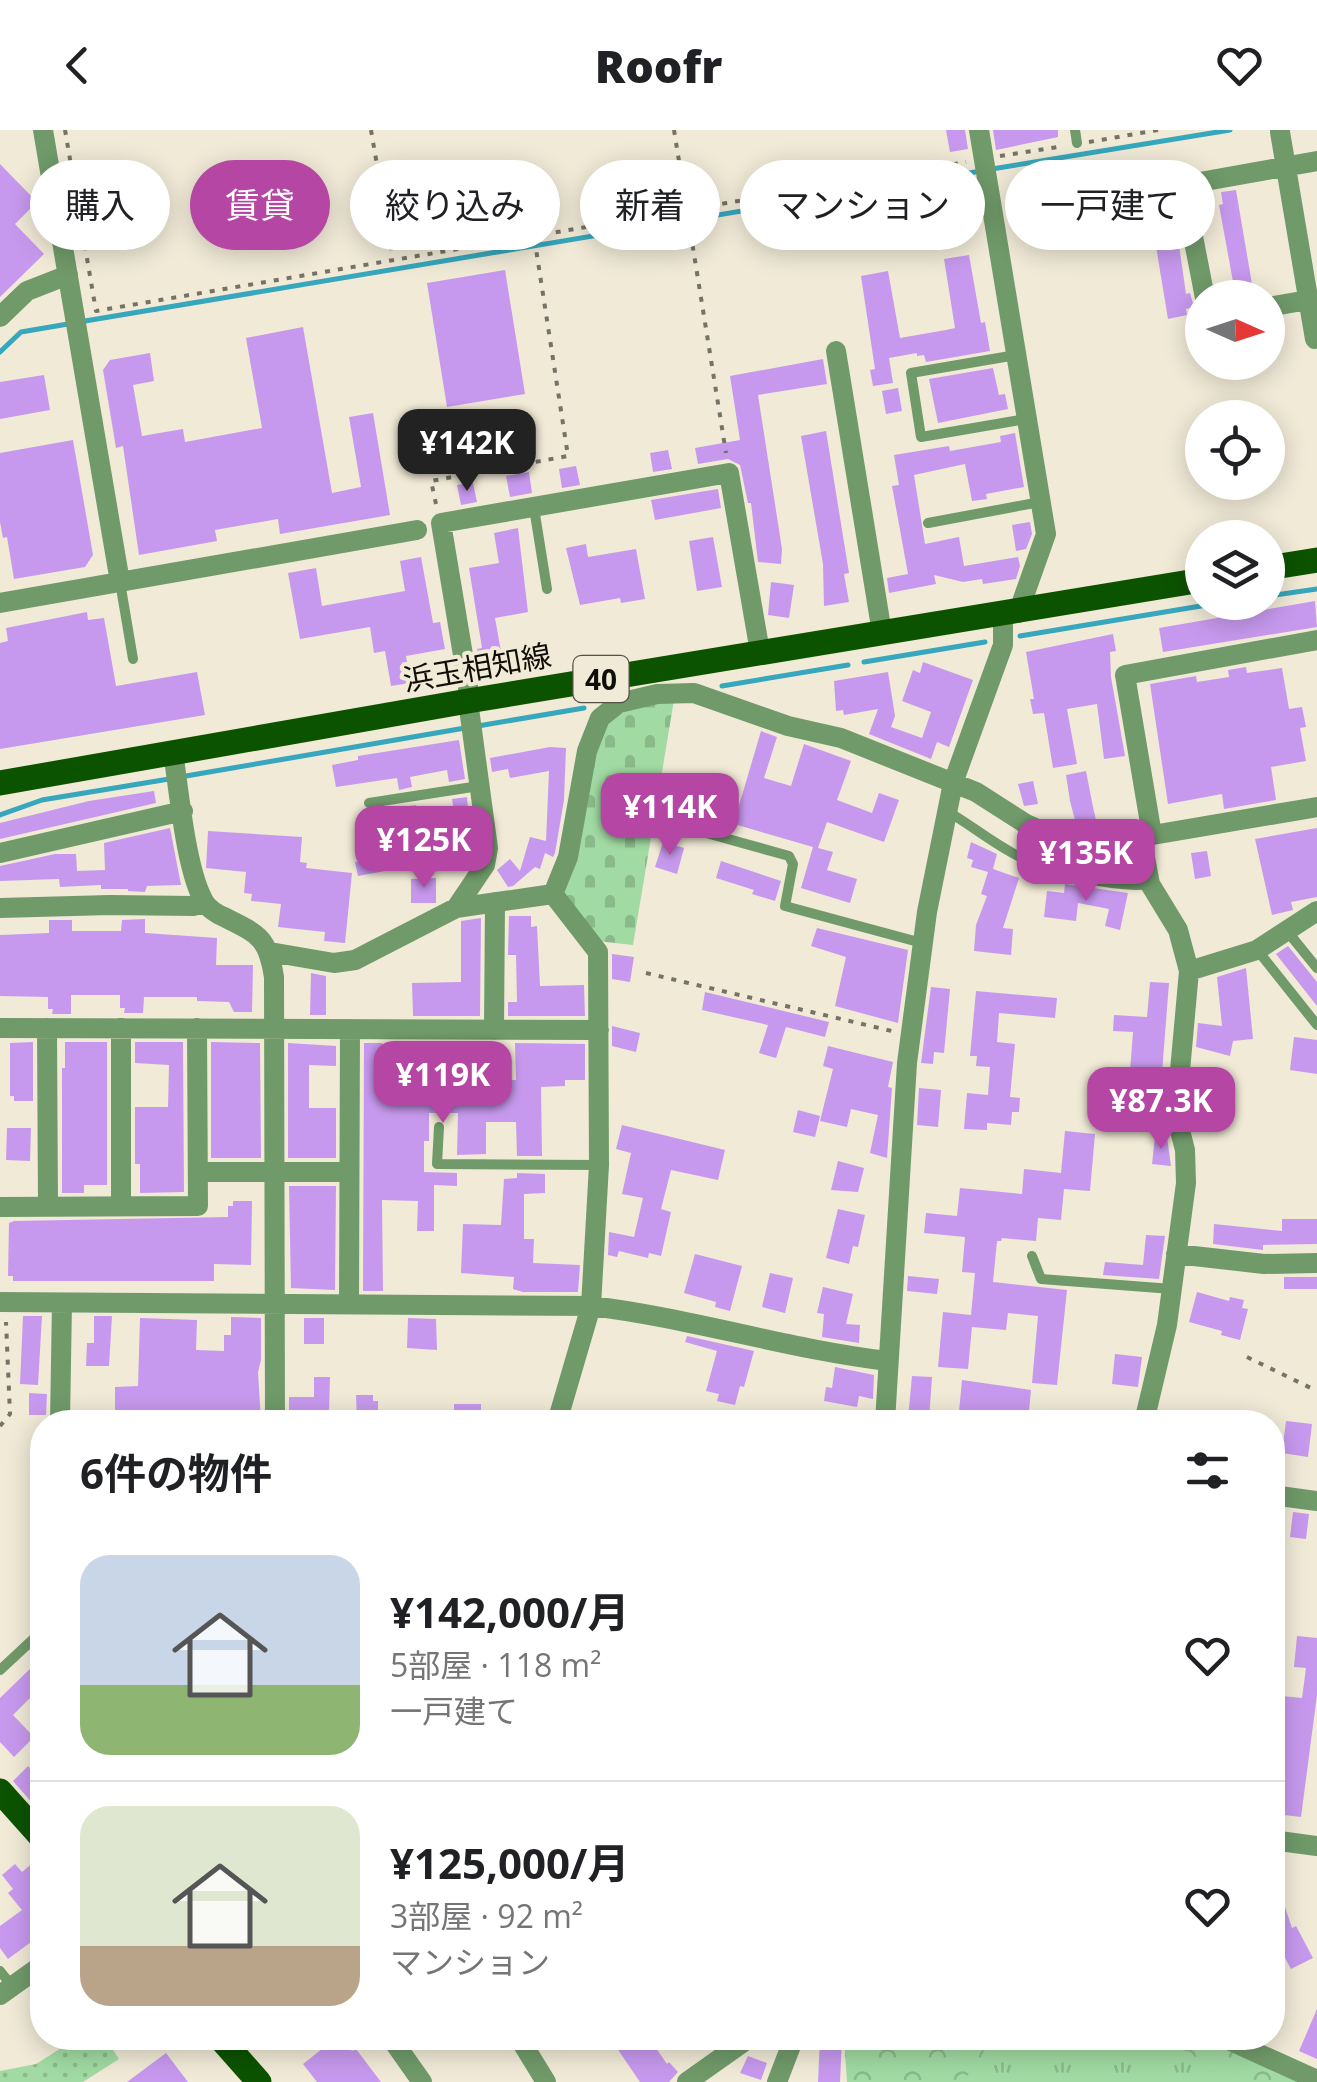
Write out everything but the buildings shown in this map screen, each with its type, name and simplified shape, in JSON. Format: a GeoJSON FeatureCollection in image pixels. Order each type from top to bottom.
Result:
{"type":"FeatureCollection","features":[{"type":"Feature","properties":{"kind":"main road"},"geometry":{"type":"LineString","coordinates":[[1285,565],[1317,560]]}},
{"type":"Feature","properties":{"kind":"main road","name":"浜玉相知線"},"geometry":{"type":"LineString","coordinates":[[0,782],[1185,583]]}},
{"type":"Feature","properties":{"kind":"main road"},"geometry":{"type":"LineString","coordinates":[[0,1791],[30,1825]]}},
{"type":"Feature","properties":{"kind":"main road"},"geometry":{"type":"LineString","coordinates":[[231,2050],[259,2082]]}},
{"type":"Feature","properties":{"kind":"street"},"geometry":{"type":"LineString","coordinates":[[43,130],[120,582]]}},
{"type":"Feature","properties":{"kind":"street"},"geometry":{"type":"LineString","coordinates":[[978,130],[984,160]]}},
{"type":"Feature","properties":{"kind":"street"},"geometry":{"type":"LineString","coordinates":[[1280,132],[1315,339]]}},
{"type":"Feature","properties":{"kind":"street"},"geometry":{"type":"LineString","coordinates":[[1201,280],[1183,185],[1317,161]]}},
{"type":"Feature","properties":{"kind":"street"},"geometry":{"type":"LineString","coordinates":[[886,1410],[911,1035],[946,810],[1010,614],[1046,534],[985,166]]}},
{"type":"Feature","properties":{"kind":"street"},"geometry":{"type":"LineString","coordinates":[[0,317],[28,291],[68,275]]}},
{"type":"Feature","properties":{"kind":"street"},"geometry":{"type":"LineString","coordinates":[[1285,303],[1308,300]]}},
{"type":"Feature","properties":{"kind":"street"},"geometry":{"type":"LineString","coordinates":[[836,352],[882,634]]}},
{"type":"Feature","properties":{"kind":"street"},"geometry":{"type":"LineString","coordinates":[[456,908],[484,865],[488,848],[468,685],[441,523],[729,473],[760,652]]}},
{"type":"Feature","properties":{"kind":"street"},"geometry":{"type":"LineString","coordinates":[[0,603],[417,530]]}},
{"type":"Feature","properties":{"kind":"street"},"geometry":{"type":"LineString","coordinates":[[1147,1410],[1167,1325],[1186,1183],[1185,1150],[1176,1115],[1189,971],[1178,930],[1150,884],[1125,675],[1317,640]]}},
{"type":"Feature","properties":{"kind":"street"},"geometry":{"type":"LineString","coordinates":[[552,894],[568,857],[586,751],[600,718],[618,703],[657,694],[694,693],[788,726],[841,738],[976,792],[1053,836],[1094,840],[1146,836],[1317,807]]}},
{"type":"Feature","properties":{"kind":"street"},"geometry":{"type":"LineString","coordinates":[[173,752],[190,856],[205,903],[216,913],[259,934],[270,952],[274,977],[275,1410]]}},
{"type":"Feature","properties":{"kind":"street"},"geometry":{"type":"LineString","coordinates":[[0,853],[183,812]]}},
{"type":"Feature","properties":{"kind":"street"},"geometry":{"type":"LineString","coordinates":[[270,952],[334,963],[355,960],[456,908],[552,894]]}},
{"type":"Feature","properties":{"kind":"street"},"geometry":{"type":"LineString","coordinates":[[552,894],[598,952],[599,1165],[590,1306],[560,1410]]}},
{"type":"Feature","properties":{"kind":"street"},"geometry":{"type":"LineString","coordinates":[[494,1030],[495,902]]}},
{"type":"Feature","properties":{"kind":"street"},"geometry":{"type":"LineString","coordinates":[[0,908],[205,903]]}},
{"type":"Feature","properties":{"kind":"street"},"geometry":{"type":"LineString","coordinates":[[1189,971],[1257,950],[1317,911]]}},
{"type":"Feature","properties":{"kind":"street"},"geometry":{"type":"LineString","coordinates":[[0,1028],[599,1030]]}},
{"type":"Feature","properties":{"kind":"street"},"geometry":{"type":"LineString","coordinates":[[46,1028],[48,1207]]}},
{"type":"Feature","properties":{"kind":"street"},"geometry":{"type":"LineString","coordinates":[[121,1028],[121,1206]]}},
{"type":"Feature","properties":{"kind":"street"},"geometry":{"type":"LineString","coordinates":[[0,1207],[198,1206],[197,1028]]}},
{"type":"Feature","properties":{"kind":"street"},"geometry":{"type":"LineString","coordinates":[[349,1304],[350,1029]]}},
{"type":"Feature","properties":{"kind":"street"},"geometry":{"type":"LineString","coordinates":[[198,1172],[350,1172]]}},
{"type":"Feature","properties":{"kind":"street"},"geometry":{"type":"LineString","coordinates":[[1176,1254],[1264,1264],[1317,1263]]}},
{"type":"Feature","properties":{"kind":"street"},"geometry":{"type":"LineString","coordinates":[[1,1302],[590,1306],[658,1314],[826,1354],[888,1361]]}},
{"type":"Feature","properties":{"kind":"street"},"geometry":{"type":"LineString","coordinates":[[60,1410],[62,1303]]}},
{"type":"Feature","properties":{"kind":"street"},"geometry":{"type":"LineString","coordinates":[[1285,1497],[1317,1501]]}},
{"type":"Feature","properties":{"kind":"street"},"geometry":{"type":"LineString","coordinates":[[1285,1841],[1316,1845],[1317,1822]]}},
{"type":"Feature","properties":{"kind":"street"},"geometry":{"type":"LineString","coordinates":[[4,1984],[30,1970]]}},
{"type":"Feature","properties":{"kind":"street"},"geometry":{"type":"LineString","coordinates":[[399,2050],[422,2082]]}},
{"type":"Feature","properties":{"kind":"street"},"geometry":{"type":"LineString","coordinates":[[526,2050],[546,2082]]}},
{"type":"Feature","properties":{"kind":"street"},"geometry":{"type":"LineString","coordinates":[[687,2082],[731,2050]]}},
{"type":"Feature","properties":{"kind":"street"},"geometry":{"type":"LineString","coordinates":[[777,2082],[789,2050]]}},
{"type":"Feature","properties":{"kind":"street"},"geometry":{"type":"LineString","coordinates":[[1251,2050],[1317,2080]]}},
{"type":"Feature","properties":{"kind":"lane"},"geometry":{"type":"LineString","coordinates":[[1075,130],[1077,144]]}},
{"type":"Feature","properties":{"kind":"lane"},"geometry":{"type":"LineString","coordinates":[[1016,355],[911,373],[918,421],[921,437],[1027,418]]}},
{"type":"Feature","properties":{"kind":"lane"},"geometry":{"type":"LineString","coordinates":[[928,522],[1041,502]]}},
{"type":"Feature","properties":{"kind":"lane"},"geometry":{"type":"LineString","coordinates":[[534,507],[548,589]]}},
{"type":"Feature","properties":{"kind":"lane"},"geometry":{"type":"LineString","coordinates":[[120,582],[133,659]]}},
{"type":"Feature","properties":{"kind":"lane"},"geometry":{"type":"LineString","coordinates":[[369,803],[480,786]]}},
{"type":"Feature","properties":{"kind":"lane"},"geometry":{"type":"LineString","coordinates":[[946,810],[1020,856],[1067,873],[1134,886],[1150,884]]}},
{"type":"Feature","properties":{"kind":"lane"},"geometry":{"type":"LineString","coordinates":[[692,829],[789,856],[793,864],[785,906],[923,943]]}},
{"type":"Feature","properties":{"kind":"lane"},"geometry":{"type":"LineString","coordinates":[[1286,930],[1317,968]]}},
{"type":"Feature","properties":{"kind":"lane"},"geometry":{"type":"LineString","coordinates":[[1257,950],[1317,1025]]}},
{"type":"Feature","properties":{"kind":"lane"},"geometry":{"type":"LineString","coordinates":[[439,1126],[438,1164],[599,1165]]}},
{"type":"Feature","properties":{"kind":"lane"},"geometry":{"type":"LineString","coordinates":[[1032,1256],[1041,1278],[1172,1289]]}},
{"type":"Feature","properties":{"kind":"lane"},"geometry":{"type":"LineString","coordinates":[[0,1670],[30,1642]]}},
{"type":"Feature","properties":{"kind":"path"},"geometry":{"type":"LineString","coordinates":[[65,130],[96,312],[452,250]]}},
{"type":"Feature","properties":{"kind":"path"},"geometry":{"type":"LineString","coordinates":[[371,130],[393,260]]}},
{"type":"Feature","properties":{"kind":"path"},"geometry":{"type":"LineString","coordinates":[[674,130],[679,160]]}},
{"type":"Feature","properties":{"kind":"path"},"geometry":{"type":"LineString","coordinates":[[441,523],[431,482],[568,456],[536,250]]}},
{"type":"Feature","properties":{"kind":"path"},"geometry":{"type":"LineString","coordinates":[[694,250],[729,473]]}},
{"type":"Feature","properties":{"kind":"path"},"geometry":{"type":"LineString","coordinates":[[646,973],[911,1035]]}},
{"type":"Feature","properties":{"kind":"path"},"geometry":{"type":"LineString","coordinates":[[0,1426],[10,1414],[8,1333],[1,1302]]}},
{"type":"Feature","properties":{"kind":"path"},"geometry":{"type":"LineString","coordinates":[[1246,1357],[1317,1392]]}},
{"type":"Feature","properties":{"kind":"green space"},"geometry":{"type":"Polygon","coordinates":[[[674,700],[633,945],[597,941],[559,894],[599,734],[632,708],[674,700]]]}},
{"type":"Feature","properties":{"kind":"green space"},"geometry":{"type":"Polygon","coordinates":[[[58,2050],[113,2050],[119,2059],[83,2082],[0,2082],[0,2071],[36,2064],[58,2050]]]}},
{"type":"Feature","properties":{"kind":"green space"},"geometry":{"type":"Polygon","coordinates":[[[845,2050],[985,2050],[962,2082],[847,2082],[845,2050]]]}},
{"type":"Feature","properties":{"kind":"green space"},"geometry":{"type":"Polygon","coordinates":[[[968,2050],[1223,2050],[1290,2082],[951,2082],[968,2050]]]}},
{"type":"Feature","properties":{"kind":"green space"},"geometry":{"type":"Polygon","coordinates":[[[1183,2050],[1269,2050],[1295,2066],[1297,2082],[1248,2082],[1238,2073],[1211,2071],[1183,2050]]]}},
{"type":"Feature","properties":{"kind":"waterway"},"geometry":{"type":"LineString","coordinates":[[992,169],[1230,130]]}},
{"type":"Feature","properties":{"kind":"waterway"},"geometry":{"type":"LineString","coordinates":[[79,322],[740,211]]}},
{"type":"Feature","properties":{"kind":"waterway"},"geometry":{"type":"LineString","coordinates":[[0,352],[21,332],[68,324]]}},
{"type":"Feature","properties":{"kind":"waterway"},"geometry":{"type":"LineString","coordinates":[[1285,594],[1317,589]]}},
{"type":"Feature","properties":{"kind":"waterway"},"geometry":{"type":"LineString","coordinates":[[1020,636],[1185,609]]}},
{"type":"Feature","properties":{"kind":"waterway"},"geometry":{"type":"LineString","coordinates":[[864,662],[985,642]]}},
{"type":"Feature","properties":{"kind":"waterway"},"geometry":{"type":"LineString","coordinates":[[722,686],[848,665]]}},
{"type":"Feature","properties":{"kind":"waterway"},"geometry":{"type":"LineString","coordinates":[[478,726],[584,708]]}},
{"type":"Feature","properties":{"kind":"waterway"},"geometry":{"type":"LineString","coordinates":[[186,776],[465,728]]}},
{"type":"Feature","properties":{"kind":"waterway"},"geometry":{"type":"LineString","coordinates":[[0,815],[42,800],[169,779]]}}]}
